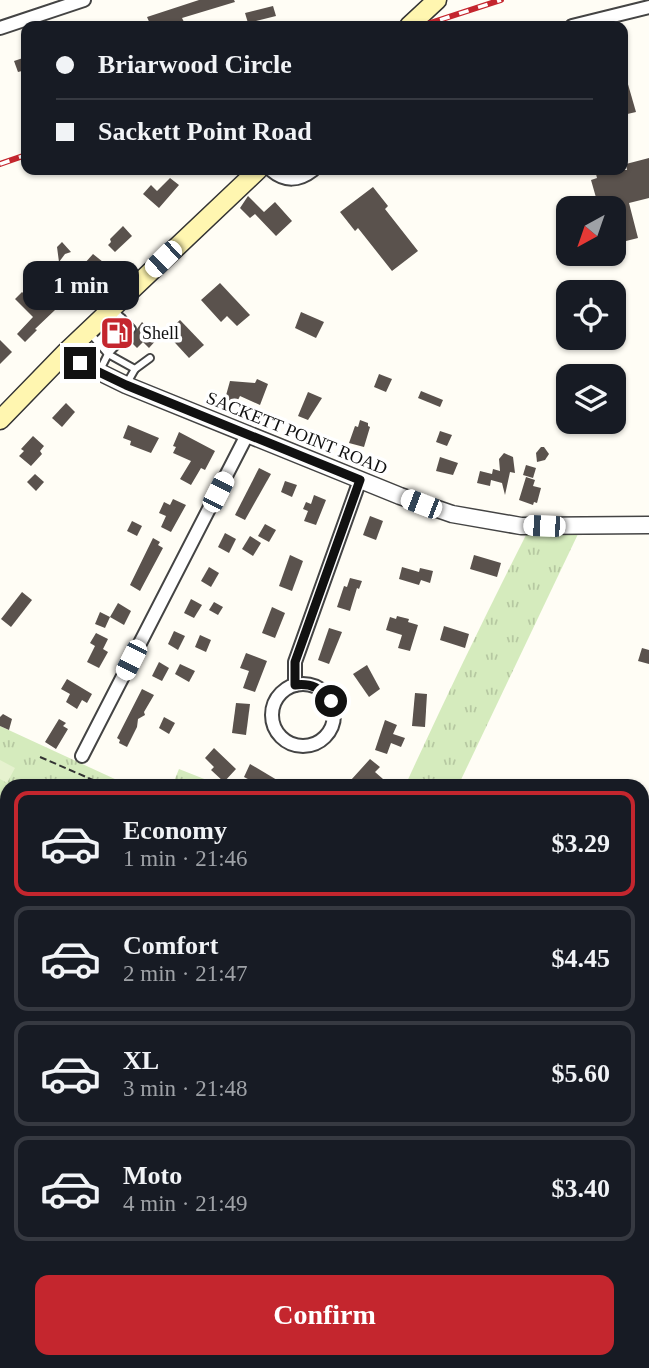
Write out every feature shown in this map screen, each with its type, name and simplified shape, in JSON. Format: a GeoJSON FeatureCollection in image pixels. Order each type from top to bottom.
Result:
{"type":"FeatureCollection","features":[{"type":"Feature","properties":{"kind":"main road"},"geometry":{"type":"LineString","coordinates":[[416,20],[437,0]]}},
{"type":"Feature","properties":{"kind":"main road"},"geometry":{"type":"LineString","coordinates":[[0,420],[66,352],[93,336],[117,313],[253,175]]}},
{"type":"Feature","properties":{"kind":"street"},"geometry":{"type":"LineString","coordinates":[[0,28],[84,0]]}},
{"type":"Feature","properties":{"kind":"street"},"geometry":{"type":"LineString","coordinates":[[592,21],[649,7]]}},
{"type":"Feature","properties":{"kind":"street"},"geometry":{"type":"LineString","coordinates":[[280,175],[287,179],[297,179],[304,175]]}},
{"type":"Feature","properties":{"kind":"street","name":"SACKETT POINT ROAD"},"geometry":{"type":"LineString","coordinates":[[66,352],[77,361],[126,385],[421,504],[473,519],[521,526],[649,525]]}},
{"type":"Feature","properties":{"kind":"street"},"geometry":{"type":"LineString","coordinates":[[82,756],[248,433]]}},
{"type":"Feature","properties":{"kind":"street"},"geometry":{"type":"LineString","coordinates":[[295,685],[295,662],[360,480]]}},
{"type":"Feature","properties":{"kind":"street"},"geometry":{"type":"LineString","coordinates":[[295,685],[315,687],[324,692],[334,711],[330,732],[323,740],[313,745],[294,745],[278,734],[273,725],[272,715],[278,696],[295,685]]}},
{"type":"Feature","properties":{"kind":"lane"},"geometry":{"type":"LineString","coordinates":[[99,372],[108,355],[132,329],[117,313]]}},
{"type":"Feature","properties":{"kind":"lane"},"geometry":{"type":"LineString","coordinates":[[93,336],[108,355],[135,369]]}},
{"type":"Feature","properties":{"kind":"lane"},"geometry":{"type":"LineString","coordinates":[[126,385],[135,369],[150,358]]}},
{"type":"Feature","properties":{"kind":"path"},"geometry":{"type":"LineString","coordinates":[[40,757],[91,779]]}},
{"type":"Feature","properties":{"kind":"green space"},"geometry":{"type":"Polygon","coordinates":[[[578,534],[461,779],[408,779],[464,660],[526,535],[578,534]]]}},
{"type":"Feature","properties":{"kind":"green space"},"geometry":{"type":"Polygon","coordinates":[[[0,726],[115,779],[0,779],[0,726]]]}},
{"type":"Feature","properties":{"kind":"green space"},"geometry":{"type":"Polygon","coordinates":[[[0,760],[15,768],[9,779],[0,779],[0,760]]]}},
{"type":"Feature","properties":{"kind":"green space"},"geometry":{"type":"Polygon","coordinates":[[[179,769],[204,779],[175,779],[179,769]]]}},
{"type":"Feature","properties":{"kind":"building"},"geometry":{"type":"Polygon","coordinates":[[[199,0],[235,2],[182,18],[184,21],[149,21],[147,17],[199,0]]]}},
{"type":"Feature","properties":{"kind":"building"},"geometry":{"type":"Polygon","coordinates":[[[273,6],[276,16],[247,21],[245,13],[273,6]]]}},
{"type":"Feature","properties":{"kind":"building"},"geometry":{"type":"Polygon","coordinates":[[[21,59],[21,71],[18,72],[14,61],[21,59]]]}},
{"type":"Feature","properties":{"kind":"building"},"geometry":{"type":"Polygon","coordinates":[[[628,84],[636,112],[628,114],[628,84]]]}},
{"type":"Feature","properties":{"kind":"building"},"geometry":{"type":"Polygon","coordinates":[[[649,158],[649,198],[629,203],[638,238],[626,241],[626,196],[596,196],[591,180],[597,178],[596,175],[628,175],[628,163],[649,158]]]}},
{"type":"Feature","properties":{"kind":"building"},"geometry":{"type":"Polygon","coordinates":[[[170,178],[179,185],[159,208],[143,194],[151,185],[157,191],[170,178]]]}},
{"type":"Feature","properties":{"kind":"building"},"geometry":{"type":"Polygon","coordinates":[[[373,187],[388,206],[385,209],[418,251],[392,271],[358,228],[355,231],[340,212],[373,187]]]}},
{"type":"Feature","properties":{"kind":"building"},"geometry":{"type":"Polygon","coordinates":[[[248,196],[264,212],[275,202],[292,221],[276,236],[255,214],[250,218],[240,208],[248,196]]]}},
{"type":"Feature","properties":{"kind":"building"},"geometry":{"type":"Polygon","coordinates":[[[123,226],[132,236],[115,252],[108,245],[110,239],[123,226]]]}},
{"type":"Feature","properties":{"kind":"building"},"geometry":{"type":"Polygon","coordinates":[[[62,242],[71,252],[65,254],[59,262],[57,247],[62,242]]]}},
{"type":"Feature","properties":{"kind":"building"},"geometry":{"type":"Polygon","coordinates":[[[93,254],[103,262],[78,286],[80,288],[70,298],[60,289],[93,254]]]}},
{"type":"Feature","properties":{"kind":"building"},"geometry":{"type":"Polygon","coordinates":[[[220,283],[250,315],[237,326],[227,316],[221,322],[201,300],[220,283]]]}},
{"type":"Feature","properties":{"kind":"building"},"geometry":{"type":"Polygon","coordinates":[[[22,292],[34,303],[41,296],[55,310],[25,342],[17,334],[33,317],[15,299],[22,292]]]}},
{"type":"Feature","properties":{"kind":"building"},"geometry":{"type":"Polygon","coordinates":[[[301,312],[324,322],[316,338],[295,328],[301,312]]]}},
{"type":"Feature","properties":{"kind":"building"},"geometry":{"type":"Polygon","coordinates":[[[180,320],[204,345],[189,358],[166,333],[180,320]]]}},
{"type":"Feature","properties":{"kind":"building"},"geometry":{"type":"Polygon","coordinates":[[[142,322],[158,338],[149,348],[143,342],[137,348],[129,340],[142,322]]]}},
{"type":"Feature","properties":{"kind":"building"},"geometry":{"type":"Polygon","coordinates":[[[0,340],[12,352],[0,364],[0,340]]]}},
{"type":"Feature","properties":{"kind":"building"},"geometry":{"type":"Polygon","coordinates":[[[379,374],[392,379],[386,392],[374,387],[379,374]]]}},
{"type":"Feature","properties":{"kind":"building"},"geometry":{"type":"Polygon","coordinates":[[[257,379],[268,384],[260,405],[240,396],[236,404],[225,399],[230,381],[255,383],[257,379]]]}},
{"type":"Feature","properties":{"kind":"building"},"geometry":{"type":"Polygon","coordinates":[[[421,391],[443,400],[440,407],[418,398],[421,391]]]}},
{"type":"Feature","properties":{"kind":"building"},"geometry":{"type":"Polygon","coordinates":[[[308,392],[322,398],[308,420],[298,416],[308,392]]]}},
{"type":"Feature","properties":{"kind":"building"},"geometry":{"type":"Polygon","coordinates":[[[66,403],[75,412],[62,427],[52,418],[66,403]]]}},
{"type":"Feature","properties":{"kind":"building"},"geometry":{"type":"Polygon","coordinates":[[[360,420],[368,423],[370,427],[364,447],[349,443],[360,420]]]}},
{"type":"Feature","properties":{"kind":"building"},"geometry":{"type":"Polygon","coordinates":[[[128,425],[159,438],[151,453],[130,445],[131,441],[123,438],[128,425]]]}},
{"type":"Feature","properties":{"kind":"building"},"geometry":{"type":"Polygon","coordinates":[[[440,431],[452,435],[447,446],[436,442],[440,431]]]}},
{"type":"Feature","properties":{"kind":"building"},"geometry":{"type":"Polygon","coordinates":[[[179,432],[215,451],[205,470],[201,468],[191,485],[180,479],[191,461],[173,453],[179,432]]]}},
{"type":"Feature","properties":{"kind":"building"},"geometry":{"type":"Polygon","coordinates":[[[33,436],[44,446],[40,451],[42,454],[31,466],[19,456],[24,451],[21,449],[33,436]]]}},
{"type":"Feature","properties":{"kind":"building"},"geometry":{"type":"Polygon","coordinates":[[[541,447],[549,454],[545,460],[537,462],[536,453],[541,447]]]}},
{"type":"Feature","properties":{"kind":"building"},"geometry":{"type":"Polygon","coordinates":[[[504,453],[513,457],[515,473],[510,472],[505,495],[502,483],[491,480],[490,486],[477,483],[480,471],[492,474],[493,469],[500,471],[499,459],[504,453]]]}},
{"type":"Feature","properties":{"kind":"building"},"geometry":{"type":"Polygon","coordinates":[[[440,457],[458,463],[453,475],[436,471],[440,457]]]}},
{"type":"Feature","properties":{"kind":"building"},"geometry":{"type":"Polygon","coordinates":[[[526,465],[536,468],[533,478],[523,475],[526,465]]]}},
{"type":"Feature","properties":{"kind":"building"},"geometry":{"type":"Polygon","coordinates":[[[259,468],[271,474],[245,520],[235,515],[259,468]]]}},
{"type":"Feature","properties":{"kind":"building"},"geometry":{"type":"Polygon","coordinates":[[[35,474],[44,482],[36,491],[27,482],[35,474]]]}},
{"type":"Feature","properties":{"kind":"building"},"geometry":{"type":"Polygon","coordinates":[[[526,477],[535,480],[533,486],[541,488],[537,503],[534,502],[533,505],[519,500],[526,477]]]}},
{"type":"Feature","properties":{"kind":"building"},"geometry":{"type":"Polygon","coordinates":[[[285,481],[297,485],[292,497],[281,492],[285,481]]]}},
{"type":"Feature","properties":{"kind":"building"},"geometry":{"type":"Polygon","coordinates":[[[314,495],[326,500],[316,525],[304,521],[308,511],[303,509],[306,502],[311,504],[314,495]]]}},
{"type":"Feature","properties":{"kind":"building"},"geometry":{"type":"Polygon","coordinates":[[[173,499],[186,505],[171,532],[161,527],[166,516],[159,513],[164,502],[170,505],[173,499]]]}},
{"type":"Feature","properties":{"kind":"building"},"geometry":{"type":"Polygon","coordinates":[[[370,516],[383,521],[376,540],[363,535],[370,516]]]}},
{"type":"Feature","properties":{"kind":"building"},"geometry":{"type":"Polygon","coordinates":[[[132,521],[142,526],[137,536],[127,531],[132,521]]]}},
{"type":"Feature","properties":{"kind":"building"},"geometry":{"type":"Polygon","coordinates":[[[265,524],[276,530],[269,542],[258,536],[265,524]]]}},
{"type":"Feature","properties":{"kind":"building"},"geometry":{"type":"Polygon","coordinates":[[[225,533],[236,539],[229,553],[218,547],[225,533]]]}},
{"type":"Feature","properties":{"kind":"building"},"geometry":{"type":"Polygon","coordinates":[[[250,536],[261,543],[253,556],[242,549],[250,536]]]}},
{"type":"Feature","properties":{"kind":"building"},"geometry":{"type":"Polygon","coordinates":[[[153,538],[160,542],[158,545],[163,548],[140,591],[130,585],[153,538]]]}},
{"type":"Feature","properties":{"kind":"building"},"geometry":{"type":"Polygon","coordinates":[[[290,555],[303,561],[292,591],[279,586],[290,555]]]}},
{"type":"Feature","properties":{"kind":"building"},"geometry":{"type":"Polygon","coordinates":[[[474,555],[501,563],[497,577],[470,569],[474,555]]]}},
{"type":"Feature","properties":{"kind":"building"},"geometry":{"type":"Polygon","coordinates":[[[209,567],[219,573],[211,587],[201,581],[209,567]]]}},
{"type":"Feature","properties":{"kind":"building"},"geometry":{"type":"Polygon","coordinates":[[[402,567],[419,572],[420,568],[433,571],[430,583],[421,580],[419,585],[399,579],[402,567]]]}},
{"type":"Feature","properties":{"kind":"building"},"geometry":{"type":"Polygon","coordinates":[[[350,578],[362,581],[350,611],[337,607],[344,586],[347,587],[350,578]]]}},
{"type":"Feature","properties":{"kind":"building"},"geometry":{"type":"Polygon","coordinates":[[[22,592],[32,600],[11,627],[1,619],[22,592]]]}},
{"type":"Feature","properties":{"kind":"building"},"geometry":{"type":"Polygon","coordinates":[[[191,599],[202,605],[194,618],[184,613],[191,599]]]}},
{"type":"Feature","properties":{"kind":"building"},"geometry":{"type":"Polygon","coordinates":[[[214,602],[223,607],[218,615],[209,610],[214,602]]]}},
{"type":"Feature","properties":{"kind":"building"},"geometry":{"type":"Polygon","coordinates":[[[118,603],[131,611],[124,625],[110,617],[118,603]]]}},
{"type":"Feature","properties":{"kind":"building"},"geometry":{"type":"Polygon","coordinates":[[[272,607],[285,613],[275,638],[262,633],[272,607]]]}},
{"type":"Feature","properties":{"kind":"building"},"geometry":{"type":"Polygon","coordinates":[[[100,612],[110,617],[105,628],[95,624],[100,612]]]}},
{"type":"Feature","properties":{"kind":"building"},"geometry":{"type":"Polygon","coordinates":[[[397,616],[418,625],[410,651],[398,648],[402,635],[386,630],[390,617],[396,619],[397,616]]]}},
{"type":"Feature","properties":{"kind":"building"},"geometry":{"type":"Polygon","coordinates":[[[444,626],[469,634],[465,648],[440,640],[444,626]]]}},
{"type":"Feature","properties":{"kind":"building"},"geometry":{"type":"Polygon","coordinates":[[[329,628],[342,632],[329,664],[318,660],[329,628]]]}},
{"type":"Feature","properties":{"kind":"building"},"geometry":{"type":"Polygon","coordinates":[[[174,631],[185,636],[178,650],[168,644],[174,631]]]}},
{"type":"Feature","properties":{"kind":"building"},"geometry":{"type":"Polygon","coordinates":[[[96,633],[108,639],[103,649],[108,652],[99,668],[87,662],[95,646],[90,643],[96,633]]]}},
{"type":"Feature","properties":{"kind":"building"},"geometry":{"type":"Polygon","coordinates":[[[200,635],[211,640],[206,652],[195,647],[200,635]]]}},
{"type":"Feature","properties":{"kind":"building"},"geometry":{"type":"Polygon","coordinates":[[[642,648],[649,650],[649,664],[638,661],[642,648]]]}},
{"type":"Feature","properties":{"kind":"building"},"geometry":{"type":"Polygon","coordinates":[[[246,653],[267,661],[255,692],[243,688],[249,671],[240,668],[246,653]]]}},
{"type":"Feature","properties":{"kind":"building"},"geometry":{"type":"Polygon","coordinates":[[[159,662],[169,668],[162,681],[152,676],[159,662]]]}},
{"type":"Feature","properties":{"kind":"building"},"geometry":{"type":"Polygon","coordinates":[[[180,664],[195,671],[189,682],[175,674],[180,664]]]}},
{"type":"Feature","properties":{"kind":"building"},"geometry":{"type":"Polygon","coordinates":[[[367,665],[380,689],[369,697],[353,674],[367,665]]]}},
{"type":"Feature","properties":{"kind":"building"},"geometry":{"type":"Polygon","coordinates":[[[67,679],[92,694],[87,703],[82,700],[77,709],[66,702],[70,694],[61,689],[67,679]]]}},
{"type":"Feature","properties":{"kind":"building"},"geometry":{"type":"Polygon","coordinates":[[[142,689],[154,695],[144,712],[145,715],[138,719],[127,747],[119,743],[117,738],[142,689]]]}},
{"type":"Feature","properties":{"kind":"building"},"geometry":{"type":"Polygon","coordinates":[[[415,693],[427,694],[425,727],[412,726],[415,693]]]}},
{"type":"Feature","properties":{"kind":"building"},"geometry":{"type":"Polygon","coordinates":[[[236,703],[250,704],[246,735],[232,733],[236,703]]]}},
{"type":"Feature","properties":{"kind":"building"},"geometry":{"type":"Polygon","coordinates":[[[3,714],[12,719],[9,730],[0,726],[0,717],[3,714]]]}},
{"type":"Feature","properties":{"kind":"building"},"geometry":{"type":"Polygon","coordinates":[[[164,717],[175,723],[169,734],[159,728],[164,717]]]}},
{"type":"Feature","properties":{"kind":"building"},"geometry":{"type":"Polygon","coordinates":[[[59,719],[66,723],[63,726],[68,729],[56,749],[45,742],[59,719]]]}},
{"type":"Feature","properties":{"kind":"building"},"geometry":{"type":"Polygon","coordinates":[[[385,720],[397,725],[393,734],[405,738],[401,747],[391,743],[387,754],[375,750],[385,720]]]}},
{"type":"Feature","properties":{"kind":"building"},"geometry":{"type":"Polygon","coordinates":[[[214,748],[236,769],[227,779],[221,779],[211,770],[214,767],[205,758],[214,748]]]}},
{"type":"Feature","properties":{"kind":"building"},"geometry":{"type":"Polygon","coordinates":[[[370,759],[380,767],[375,772],[383,779],[352,779],[370,759]]]}},
{"type":"Feature","properties":{"kind":"building"},"geometry":{"type":"Polygon","coordinates":[[[250,764],[275,779],[248,779],[244,777],[250,764]]]}},
{"type":"Feature","properties":{"kind":"railway"},"geometry":{"type":"LineString","coordinates":[[436,21],[501,0]]}},
{"type":"Feature","properties":{"kind":"railway"},"geometry":{"type":"LineString","coordinates":[[0,164],[21,157]]}},
{"type":"Feature","properties":{"kind":"place","name":"Shell"},"geometry":{"type":"Point","coordinates":[117,333]}},
{"type":"Feature","properties":{"kind":"route"},"geometry":{"type":"LineString","coordinates":[[80,363],[126,385],[360,480],[295,662],[295,685],[315,687],[324,692],[331,701]]}}]}
